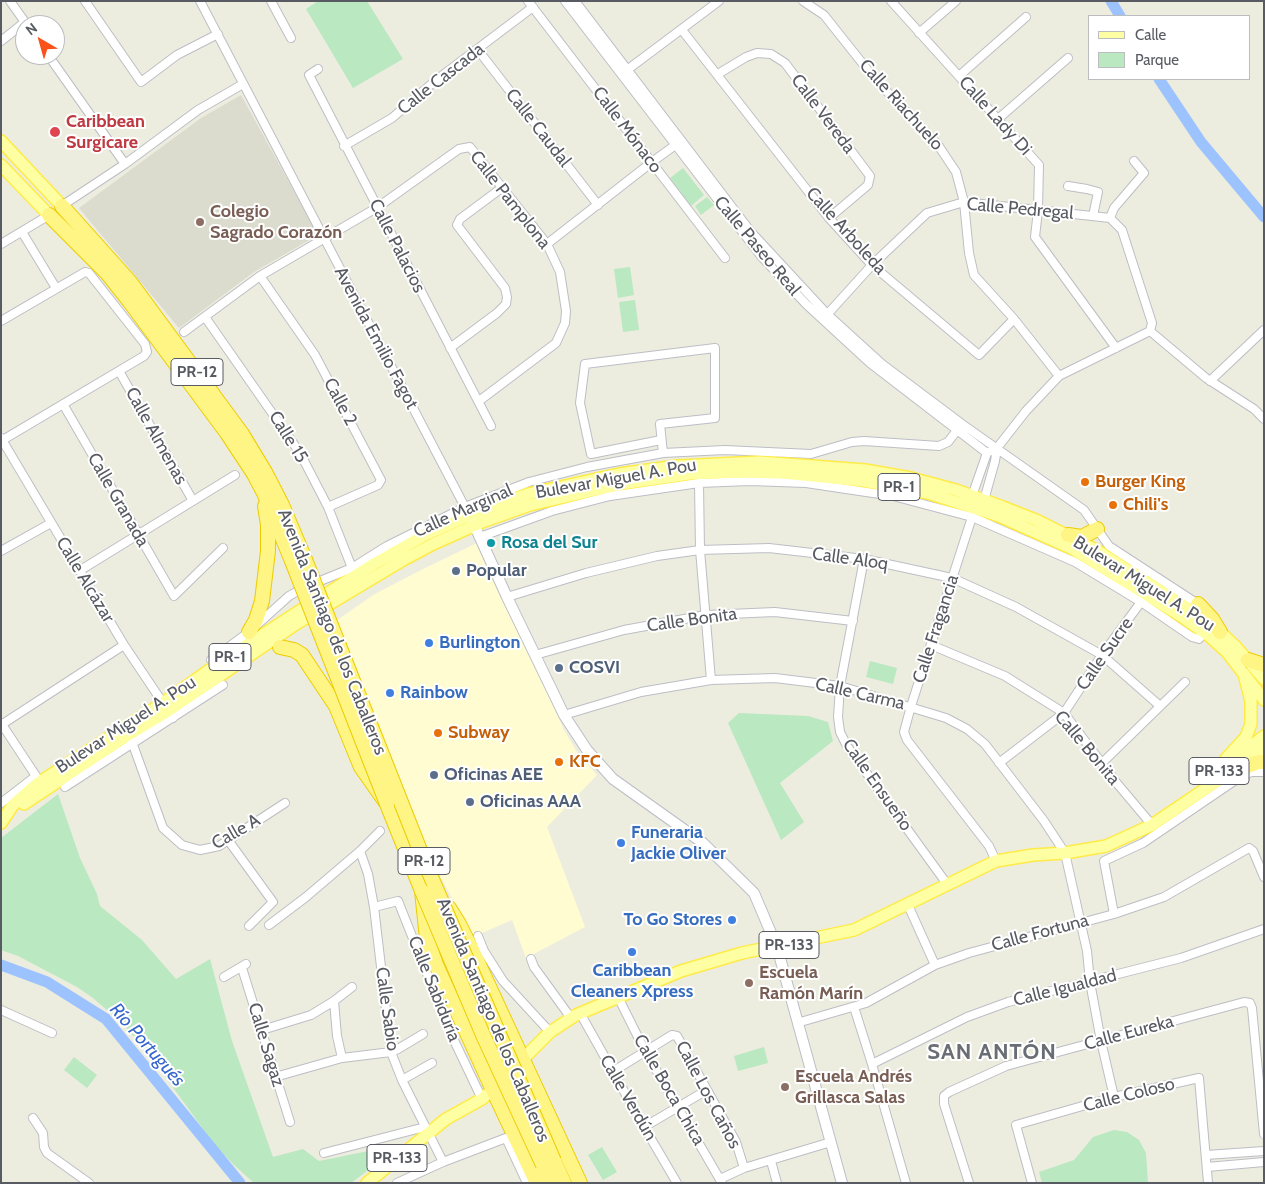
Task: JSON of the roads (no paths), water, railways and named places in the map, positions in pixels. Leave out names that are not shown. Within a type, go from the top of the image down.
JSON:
[{"type":"highway","name":"Avenida Santiago de los Caballeros","points":[[62,206],[130,282],[242,434],[282,505],[298,559],[387,804],[428,888],[548,1163],[564,1183]]},
{"type":"highway","name":"Avenida Santiago de los Caballeros","points":[[50,214],[106,273],[155,334],[227,433],[254,474],[298,559],[396,792],[428,888]]},
{"type":"highway","points":[[248,632],[256,620],[262,601],[268,551],[268,525],[264,493]]},
{"type":"highway","points":[[1068,535],[1082,536],[1097,529]]},
{"type":"highway","points":[[1198,604],[1212,619],[1220,632]]},
{"type":"highway","points":[[280,647],[294,650],[302,655],[336,706],[361,767],[387,804]]},
{"type":"highway","points":[[1246,666],[1264,665]]},
{"type":"highway","points":[[1221,773],[1264,762]]},
{"type":"highway","points":[[428,888],[459,924],[580,1183]]},
{"type":"highway","points":[[428,888],[427,939],[487,1094],[537,1183]]},
{"type":"highway","name":"Avenida Santiago de los Caballeros","points":[[548,1163],[550,1183]]},
{"type":"main road","name":"Avenida Santiago de los Caballeros","points":[[1,141],[62,206]]},
{"type":"main road","name":"Avenida Santiago de los Caballeros","points":[[1,165],[50,214]]},
{"type":"main road","name":"Bulevar Miguel A. Pou","points":[[3,821],[30,800],[128,735],[168,711],[296,624],[403,560],[469,516],[612,486],[689,474],[719,472],[782,473],[864,481],[1036,520],[1109,558],[1187,608],[1220,632],[1246,666],[1264,700]]},
{"type":"main road","name":"Bulevar Miguel A. Pou","points":[[976,506],[1032,529],[1073,549],[1176,613],[1264,678]]},
{"type":"main road","points":[[1221,773],[1226,759],[1246,737],[1251,724],[1251,701],[1246,666]]},
{"type":"main road","name":"PR-133","points":[[367,1183],[427,1130],[487,1094],[550,1032],[576,1016],[618,997],[707,963],[854,930],[996,861],[1033,855],[1066,854],[1106,846],[1152,825],[1221,773],[1264,736]]},
{"type":"main road","name":"PR-133","points":[[1221,773],[1264,749]]},
{"type":"street","points":[[10,1],[20,15]]},
{"type":"street","points":[[85,1],[141,82],[178,55],[218,34]]},
{"type":"street","name":"Avenida Emilio Fagot","points":[[200,1],[469,516]]},
{"type":"street","points":[[271,1],[291,38]]},
{"type":"street","name":"Calle Paseo Real","points":[[566,1],[678,143]]},
{"type":"street","name":"Calle Paseo Real","points":[[575,1],[761,256],[806,304],[825,317],[870,363],[960,427],[997,448]]},
{"type":"street","points":[[627,70],[719,1]]},
{"type":"street","name":"Calle Riachuelo","points":[[802,1],[824,15],[874,78],[938,145],[956,172],[964,202],[969,253],[974,275],[1014,319],[1059,376]]},
{"type":"street","name":"Calle Lady Di","points":[[891,1],[1039,164],[1038,210],[1035,237],[1116,348]]},
{"type":"street","points":[[919,33],[956,1]]},
{"type":"street","name":"Calle Cascada","points":[[344,146],[392,118],[435,81],[478,50],[531,4]]},
{"type":"street","name":"Calle Mónaco","points":[[531,4],[725,258]]},
{"type":"street","points":[[959,76],[1026,17]]},
{"type":"street","name":"Calle Arboleda","points":[[682,30],[829,218],[872,265],[979,355],[1014,319]]},
{"type":"street","points":[[1,41],[15,31]]},
{"type":"street","name":"Calle Caudal","points":[[478,50],[598,205]]},
{"type":"street","name":"Calle Vereda","points":[[718,74],[757,52],[771,54],[784,63],[870,176],[868,185],[829,218]]},
{"type":"street","points":[[998,119],[1068,58]]},
{"type":"street","points":[[55,65],[125,164]]},
{"type":"street","name":"Calle Palacios","points":[[318,70],[309,75],[344,146],[378,207],[491,426]]},
{"type":"street","points":[[1,244],[125,164],[198,110],[244,84]]},
{"type":"street","points":[[547,244],[678,143]]},
{"type":"street","name":"Calle Pamplona","points":[[184,332],[260,276],[378,207],[456,151],[464,147],[470,147],[547,244],[560,272],[565,297],[566,317],[561,334],[554,345],[479,402]]},
{"type":"street","points":[[976,506],[987,453],[997,448],[1026,411],[1059,376],[1150,331],[1152,323],[1122,230],[1110,218],[1114,208],[1144,173],[1134,161]]},
{"type":"street","points":[[1068,186],[1098,192],[1093,216]]},
{"type":"street","points":[[450,348],[497,313],[506,304],[505,288],[457,225],[460,219],[503,187]]},
{"type":"street","name":"Calle Pedregal","points":[[825,317],[872,265],[927,213],[964,202],[1110,218]]},
{"type":"street","points":[[22,232],[56,288]]},
{"type":"street","points":[[1,321],[85,272],[89,273],[145,344],[147,352],[144,356],[120,371],[2,440]]},
{"type":"street","name":"Calle 2","points":[[260,276],[315,355],[381,480],[378,485],[328,507]]},
{"type":"street","name":"Calle 15","points":[[205,317],[282,425],[300,454],[328,507],[352,568]]},
{"type":"street","points":[[1210,381],[1264,330]]},
{"type":"street","points":[[1150,331],[1210,381],[1254,409],[1264,419]]},
{"type":"street","points":[[661,440],[591,454],[580,402],[585,364],[715,348],[715,418],[660,424],[663,453]]},
{"type":"street","name":"Calle Almenas","points":[[120,371],[192,500]]},
{"type":"street","name":"Calle Granada","points":[[63,404],[174,596],[223,548]]},
{"type":"street","name":"Calle Paseo Real","points":[[960,427],[987,453]]},
{"type":"street","name":"Calle Marginal","points":[[211,660],[248,632],[289,596],[303,588],[352,568],[387,546],[469,516],[530,482],[587,467],[663,453],[725,450],[811,454],[864,441],[939,446],[948,442],[960,427]]},
{"type":"street","name":"Calle Alcázar","points":[[2,440],[124,645],[168,711]]},
{"type":"street","points":[[976,506],[995,461],[997,448]]},
{"type":"street","points":[[997,448],[1084,510],[1110,546],[1198,604]]},
{"type":"street","points":[[79,571],[235,475]]},
{"type":"street","points":[[480,537],[552,511],[610,496],[699,484],[750,481],[806,482],[893,496],[976,506],[1142,602],[1192,637],[1199,639],[1204,632]]},
{"type":"street","points":[[699,484],[700,550],[710,680]]},
{"type":"street","name":"Calle Fragancia","points":[[976,506],[904,732],[907,740],[989,846],[996,861]]},
{"type":"street","points":[[469,516],[506,597],[564,714],[587,750],[613,779],[702,843],[754,893],[763,911],[776,947],[842,1183]]},
{"type":"street","points":[[1,551],[51,523]]},
{"type":"street","name":"Calle Aloq","points":[[506,597],[586,572],[657,556],[700,550],[770,548],[864,559],[952,578],[1016,607],[1102,655],[1160,706]]},
{"type":"street","name":"Calle Ensueño","points":[[864,559],[840,686],[838,717],[840,732],[847,746],[947,884]]},
{"type":"street","name":"Calle Sucre","points":[[999,763],[1064,713],[1102,655],[1142,602]]},
{"type":"street","name":"Calle Bonita","points":[[535,655],[624,630],[706,615],[775,612],[853,622]]},
{"type":"street","points":[[1,803],[36,776],[2,724],[124,645]]},
{"type":"street","name":"Calle Bonita","points":[[931,645],[1005,676],[1064,713],[1152,825]]},
{"type":"street","name":"Calle Carma","points":[[564,714],[641,692],[710,680],[775,678],[840,686],[946,718],[967,730],[985,744],[1044,821],[1066,854]]},
{"type":"street","points":[[1102,763],[1185,682]]},
{"type":"street","points":[[65,787],[132,742],[168,711],[223,684]]},
{"type":"street","name":"Calle A","points":[[132,742],[163,828],[182,845],[200,850],[219,846],[284,803]]},
{"type":"street","points":[[1114,914],[1104,861],[1143,843],[1240,776],[1251,772],[1264,772]]},
{"type":"street","points":[[269,925],[306,898],[380,831]]},
{"type":"street","points":[[228,840],[273,902],[249,926]]},
{"type":"street","name":"Calle Fortuna","points":[[797,1024],[866,1003],[936,965],[969,953],[1114,914],[1164,897],[1249,848],[1254,850],[1264,877]]},
{"type":"street","name":"Calle Sabio","points":[[360,851],[368,874],[374,907],[391,1052],[402,1080],[443,1162]]},
{"type":"street","points":[[1066,854],[1087,951],[1090,982],[1101,1041],[1114,1097]]},
{"type":"street","name":"Calle Sabiduría","points":[[374,907],[398,901],[451,1034],[487,1094]]},
{"type":"street","points":[[908,905],[936,965]]},
{"type":"street","name":"Calle Igualdad","points":[[872,1064],[967,1017],[1008,1002],[1181,958],[1264,929]]},
{"type":"street","points":[[478,936],[484,951],[503,981],[550,1032]]},
{"type":"street","name":"Calle Verdún","points":[[531,959],[534,967],[576,1016],[612,1072],[677,1183]]},
{"type":"street","name":"Calle Sagaz","points":[[224,977],[244,966],[275,1077],[290,1122]]},
{"type":"street","points":[[262,1030],[311,1015],[352,987]]},
{"type":"street","name":"Calle Boca Chica","points":[[618,997],[645,1051],[722,1181]]},
{"type":"street","points":[[334,1001],[337,1036],[342,1058]]},
{"type":"street","name":"Calle Eureka","points":[[969,1183],[944,1104],[944,1096],[949,1092],[1006,1066],[1244,1002],[1250,1003],[1252,1008],[1264,1134]]},
{"type":"street","points":[[854,1007],[906,1183]]},
{"type":"street","points":[[3,1013],[52,1033]]},
{"type":"street","points":[[275,1077],[342,1058],[391,1052],[423,1034]]},
{"type":"street","name":"Calle Los Caños","points":[[612,1072],[672,1035],[677,1036],[736,1142],[744,1168]]},
{"type":"street","points":[[402,1080],[432,1063]]},
{"type":"street","name":"Calle Coloso","points":[[1032,1183],[1016,1125],[1114,1097],[1199,1078],[1208,1183]]},
{"type":"street","points":[[644,1127],[707,1090]]},
{"type":"street","points":[[33,1118],[42,1133],[44,1148],[47,1153],[90,1183]]},
{"type":"street","points":[[324,1153],[427,1130]]},
{"type":"street","points":[[397,1183],[443,1162],[506,1138],[527,1183]]},
{"type":"street","points":[[722,1181],[744,1168],[831,1142]]},
{"type":"street","points":[[1206,1155],[1264,1151]]},
{"type":"street","points":[[771,1160],[777,1183]]},
{"type":"street","points":[[1207,1167],[1264,1162]]},
{"type":"waterway","points":[[1111,1],[1119,15]]},
{"type":"waterway","points":[[1160,80],[1201,142],[1264,217]]},
{"type":"waterway","name":"Río Portugués","points":[[1,965],[47,982],[106,1019],[240,1183]]},
{"type":"place","name":"Caribbean Surgicare","points":[[55,132]]},
{"type":"place","name":"Colegio Sagrado Corazón","points":[[200,222]]},
{"type":"place","name":"Burger King","points":[[1085,482]]},
{"type":"place","name":"Chili's","points":[[1113,505]]},
{"type":"place","name":"Rosa del Sur","points":[[491,543]]},
{"type":"place","name":"Popular","points":[[456,571]]},
{"type":"place","name":"Burlington","points":[[429,643]]},
{"type":"place","name":"COSVI","points":[[559,668]]},
{"type":"place","name":"Rainbow","points":[[390,693]]},
{"type":"place","name":"Subway","points":[[438,733]]},
{"type":"place","name":"KFC","points":[[559,762]]},
{"type":"place","name":"Oficinas AEE","points":[[434,775]]},
{"type":"place","name":"Oficinas AAA","points":[[470,802]]},
{"type":"place","name":"Funeraria Jackie Oliver","points":[[621,843]]},
{"type":"place","name":"To Go Stores","points":[[732,920]]},
{"type":"place","name":"Caribbean Cleaners Xpress","points":[[632,952]]},
{"type":"place","name":"Escuela Ramón Marín","points":[[749,983]]},
{"type":"place","name":"Escuela Andrés Grillasca Salas","points":[[785,1087]]},
{"type":"district","name":"SAN ANTÓN","points":[[992,1053]]}]
